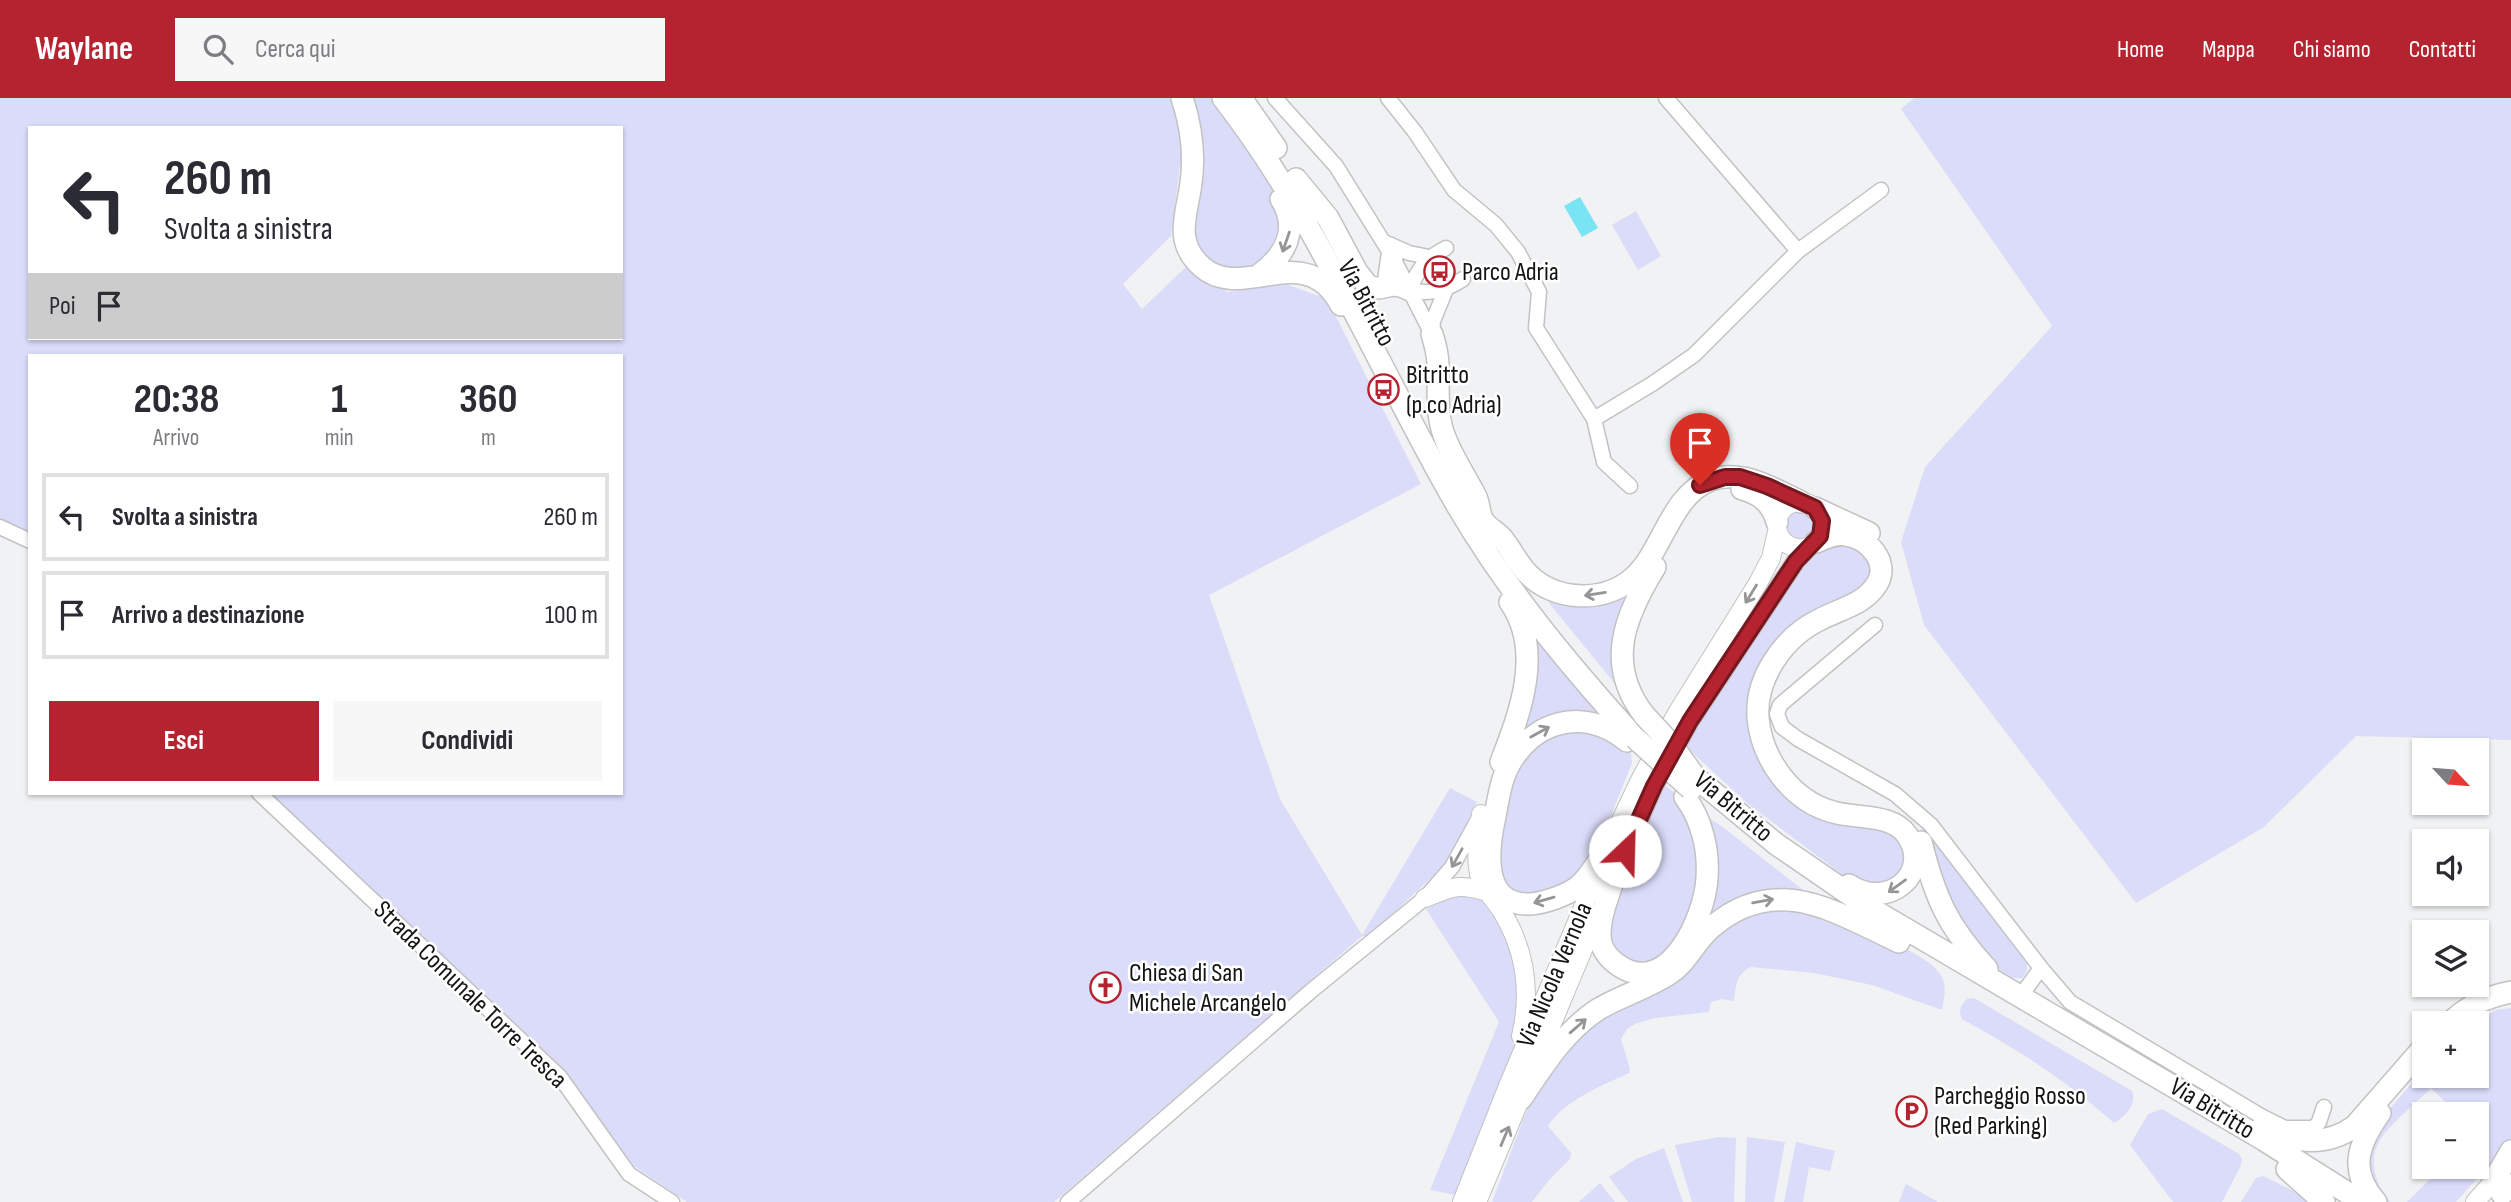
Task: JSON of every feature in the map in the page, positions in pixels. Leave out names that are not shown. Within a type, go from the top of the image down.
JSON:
[{"type":"highway","points":[[1182,98],[1190,121],[1192,152],[1191,183],[1184,212],[1184,239],[1191,255],[1203,268],[1220,279],[1240,279],[1274,272],[1307,275],[1322,283],[1339,300],[1356,334],[1372,344]]},
{"type":"highway","points":[[1215,98],[1271,182],[1286,207],[1290,220],[1290,234],[1279,258],[1257,276]]},
{"type":"highway","name":"Via Bitritto","points":[[1223,98],[1299,209],[1458,506],[1516,598],[1576,674],[1691,788],[1768,855],[1899,942],[2287,1169],[2338,1202]]},
{"type":"highway","name":"Via Bitritto","points":[[1241,98],[1325,227],[1483,521],[1549,619],[1664,766],[1691,788],[1727,805],[1803,863],[1865,905],[2362,1202]]},
{"type":"highway","points":[[1296,179],[1328,218],[1363,281],[1373,288],[1381,289],[1388,284],[1398,284],[1410,289]]},
{"type":"highway","points":[[1387,249],[1388,284]]},
{"type":"highway","points":[[1433,334],[1438,363],[1438,402],[1442,428],[1455,459],[1478,499],[1483,521],[1501,537],[1522,568],[1541,584],[1572,596],[1590,596],[1613,590],[1632,579],[1645,564],[1682,505],[1700,485],[1712,480],[1740,477],[1863,528],[1884,548],[1890,560],[1890,572],[1887,585],[1871,605],[1860,613],[1813,634],[1796,647],[1784,663],[1771,691],[1768,716],[1776,748],[1790,772],[1812,793],[1839,804],[1895,814],[1916,830],[1931,881],[1947,917],[1968,948],[2012,991]]},
{"type":"highway","points":[[1428,452],[1431,476],[1437,487],[1514,609],[1526,652],[1526,686],[1522,704],[1481,814]]},
{"type":"highway","points":[[1611,841],[1580,885],[1540,904],[1524,904],[1506,899],[1496,888],[1489,870],[1489,841],[1506,770],[1530,738],[1544,728],[1568,721],[1589,722],[1639,734],[1632,696],[1624,673],[1623,634],[1637,596],[1690,510],[1701,498],[1713,490],[1736,487],[1761,497],[1773,510],[1777,527]]},
{"type":"highway","points":[[1727,805],[1775,833],[1857,890],[1870,895],[1883,895],[1895,890],[1912,870],[1912,846],[1906,834],[1884,820],[1834,813],[1809,802],[1781,776],[1767,752],[1761,734],[1758,716],[1761,694],[1775,659],[1788,642],[1819,620],[1858,603],[1869,595],[1878,582],[1880,560],[1872,548],[1860,539],[1846,534],[1832,535],[1813,544]]},
{"type":"highway","points":[[1616,872],[1601,923],[1602,949],[1624,969],[1640,973],[1655,971],[1670,962],[1685,943],[1703,905],[1707,881],[1704,837],[1691,788]]},
{"type":"highway","points":[[1514,1092],[1579,1024],[1599,1009],[1641,991],[1674,971],[1711,927],[1752,903],[1778,898],[1824,906],[1899,942]]},
{"type":"highway","points":[[2465,1011],[2489,997],[2511,992]]},
{"type":"highway","points":[[2483,1011],[2511,1003]]},
{"type":"highway","points":[[2148,1072],[2200,1092],[2282,1137],[2305,1141],[2325,1140],[2342,1135],[2355,1126],[2412,1061]]},
{"type":"highway","points":[[2376,1202],[2360,1179],[2360,1150],[2377,1117],[2412,1074]]},
{"type":"highway","points":[[2502,1190],[2511,1151]]},
{"type":"highway","points":[[2287,1169],[2324,1202]]},
{"type":"main road","points":[[1794,502],[1808,505],[1822,521],[1820,536],[1813,544],[1794,548],[1787,545],[1777,527],[1782,510],[1794,502]]},
{"type":"main road","name":"Via Nicola Vernola","points":[[1471,1199],[1611,841],[1641,778],[1677,713],[1758,583],[1771,558],[1777,527]]},
{"type":"main road","name":"Via Nicola Vernola","points":[[1514,1092],[1654,786],[1690,721],[1796,561],[1813,544]]},
{"type":"main road","points":[[1481,814],[1478,872],[1486,892],[1504,915],[1513,934],[1521,953],[1527,988],[1514,1092]]},
{"type":"main road","points":[[1425,898],[1451,887],[1466,886],[1486,892]]},
{"type":"main road","points":[[2475,1202],[2502,1190],[2511,1161]]},
{"type":"street","points":[[1275,98],[1336,166],[1387,249],[1433,334]]},
{"type":"street","points":[[1388,98],[1415,132],[1454,190],[1496,225],[1518,252],[1539,292],[1536,328],[1594,419],[1604,462],[1630,486]]},
{"type":"street","points":[[1666,98],[1798,251]]},
{"type":"street","points":[[1594,419],[1694,355],[1798,251],[1881,190]]},
{"type":"street","points":[[1410,289],[1416,274],[1429,257],[1446,248]]},
{"type":"street","points":[[1387,249],[1429,257]]},
{"type":"street","points":[[1429,257],[1446,289]]},
{"type":"street","points":[[1410,289],[1419,292],[1446,289],[1463,279]]},
{"type":"street","points":[[1433,334],[1433,321],[1446,289]]},
{"type":"street","points":[[0,527],[28,540]]},
{"type":"street","points":[[1875,625],[1780,705],[1777,714],[1782,727],[1798,739],[1895,794],[1931,825],[2070,1002],[2260,1116],[2285,1128],[2314,1128],[2324,1107]]},
{"type":"street","name":"Strada Comunale Torre Tresca","points":[[261,795],[560,1077],[629,1174],[672,1202]]},
{"type":"street","points":[[1068,1202],[1311,991],[1425,898],[1452,867],[1481,814]]},
{"type":"street","points":[[2012,991],[2041,968]]},
{"type":"shaded area","points":[[0,98],[1173,98],[1189,152],[1180,165],[1171,236],[1123,284],[1142,309],[1187,266],[1228,292],[1283,283],[1327,299],[1421,484],[1209,595],[1280,799],[1362,935],[1450,788],[1477,802],[1448,862],[1368,937],[1362,936],[1054,1202],[687,1202],[634,1166],[555,1064],[261,795],[623,795],[623,354],[28,354],[28,540],[0,528]]},
{"type":"shaded area","points":[[1192,98],[1210,98],[1286,207],[1290,234],[1240,279],[1206,261],[1195,248],[1192,223],[1203,157],[1200,127]]},
{"type":"shaded area","points":[[1914,98],[2511,98],[2511,740],[2356,736],[2264,827],[2136,903],[1924,625],[1901,542],[1925,467],[2052,326],[1901,109]]},
{"type":"shaded area","points":[[1636,211],[1661,256],[1638,270],[1612,225]]},
{"type":"shaded area","points":[[1800,512],[1809,516],[1813,525],[1809,534],[1800,538],[1791,534],[1787,525],[1791,516]]},
{"type":"shaded area","points":[[1835,539],[1866,553],[1875,578],[1763,677],[1775,777],[1890,827],[1910,853],[1895,886],[1848,879],[1747,803],[1684,745],[1812,555]]},
{"type":"shaded area","points":[[1638,580],[1620,690],[1549,603],[1549,599]]},
{"type":"shaded area","points":[[1529,628],[1609,724],[1519,740]]},
{"type":"shaded area","points":[[1581,729],[1623,745],[1631,753],[1632,763],[1594,858],[1583,873],[1536,900],[1514,891],[1503,882],[1494,857],[1511,777],[1545,732]]},
{"type":"shaded area","points":[[1664,785],[1689,803],[1707,873],[1667,963],[1634,967],[1608,943],[1609,911]]},
{"type":"shaded area","points":[[1702,814],[1720,825],[1812,897],[1706,923]]},
{"type":"shaded area","points":[[1920,825],[2021,949],[2027,968],[2022,978],[2012,978],[2000,970],[1964,937]]},
{"type":"shaded area","points":[[1455,891],[1487,901],[1519,959],[1517,1041],[1456,1195],[1430,1190],[1499,1022],[1426,909],[1440,897]]},
{"type":"shaded area","points":[[1780,899],[1891,941],[1930,963],[1944,982],[1942,1010],[1872,985],[1814,973],[1751,967],[1736,985],[1734,1001],[1722,999],[1711,1002],[1709,1012],[1655,1018],[1627,1029],[1621,1039],[1629,1073],[1574,1101],[1548,1126],[1571,1153],[1570,1159],[1532,1202],[1492,1202],[1524,1117],[1540,1083],[1581,1033],[1721,925]]},
{"type":"shaded area","points":[[1974,998],[2132,1091],[2133,1100],[2123,1117],[2114,1123],[2041,1066],[1962,1019],[1962,1006],[1967,999]]},
{"type":"shaded area","points":[[2511,1008],[2511,1140],[2489,1165],[2489,1102],[2445,1102],[2431,1088],[2489,1088],[2489,1014]]},
{"type":"shaded area","points":[[2412,1083],[2412,1088],[2431,1088],[2416,1102],[2412,1102],[2412,1106],[2389,1128],[2376,1148],[2374,1164],[2377,1181],[2390,1202],[2381,1202],[2364,1175],[2380,1120]]},
{"type":"shaded area","points":[[2162,1109],[2239,1154],[2241,1165],[2222,1202],[2173,1202],[2130,1145],[2148,1114]]},
{"type":"shaded area","points":[[1719,1137],[1736,1138],[1734,1202],[1692,1202],[1675,1145]]},
{"type":"shaded area","points":[[1747,1137],[1785,1142],[1774,1202],[1745,1202]]},
{"type":"shaded area","points":[[1796,1142],[1835,1151],[1830,1171],[1809,1167],[1803,1202],[1784,1202]]},
{"type":"shaded area","points":[[1664,1148],[1683,1202],[1628,1202],[1609,1177],[1636,1159]]},
{"type":"shaded area","points":[[2263,1176],[2313,1202],[2241,1202],[2256,1178]]},
{"type":"shaded area","points":[[2430,1179],[2476,1179],[2456,1202],[2407,1202]]},
{"type":"shaded area","points":[[1600,1183],[1615,1202],[1579,1202]]},
{"type":"shaded area","points":[[1906,1184],[1938,1202],[1899,1202]]},
{"type":"water","points":[[1580,197],[1598,228],[1582,237],[1564,206]]},
{"type":"place","name":"Parco Adria","points":[[1439,272]]},
{"type":"place","name":"Bitritto (p.co Adria)","points":[[1383,390]]},
{"type":"place","name":"Chiesa di San Michele Arcangelo","points":[[1106,988]]},
{"type":"place","name":"Parcheggio Rosso (Red Parking)","points":[[1911,1111]]},
{"type":"route","points":[[1625,851],[1654,786],[1690,721],[1796,561],[1816,542],[1822,528],[1820,514],[1815,508],[1753,481],[1740,477],[1725,477],[1700,485]]}]
